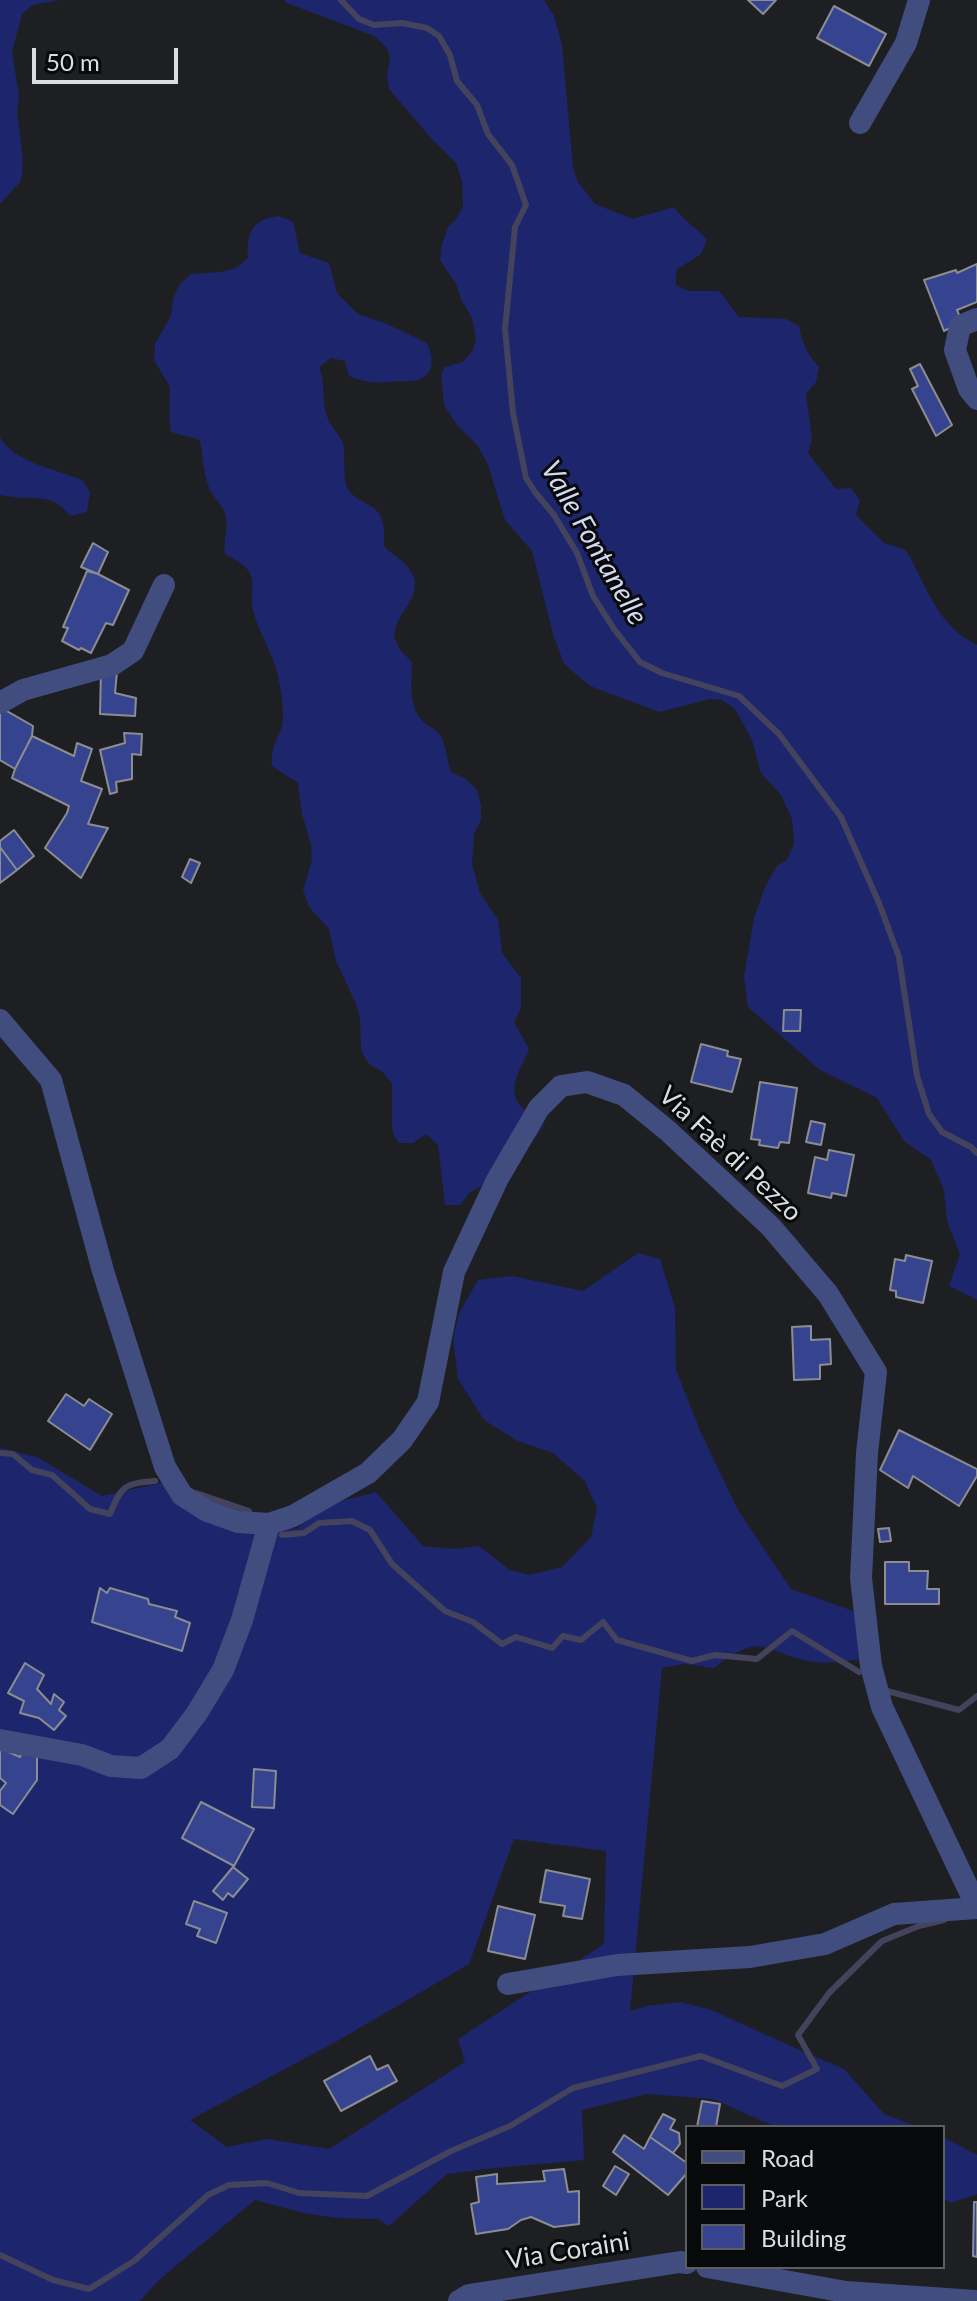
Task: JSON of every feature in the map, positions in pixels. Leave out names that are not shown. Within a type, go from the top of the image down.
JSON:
[{"type":"street","points":[[860,123],[906,43],[919,0]]},
{"type":"street","points":[[977,319],[960,326],[955,350],[969,389],[977,399]]},
{"type":"street","points":[[0,703],[23,690],[112,665],[133,651],[164,585]]},
{"type":"street","name":"Via Faè di Pezzo","points":[[0,1020],[51,1080],[103,1271],[165,1467],[182,1495],[207,1511],[238,1522],[269,1524],[293,1516],[368,1473],[402,1440],[428,1402],[454,1272],[497,1180],[539,1108],[561,1086],[587,1082],[624,1095],[668,1131],[771,1227],[828,1294],[876,1372],[867,1453],[861,1578],[871,1666],[882,1707],[977,1907]]},
{"type":"street","points":[[0,1740],[82,1755],[111,1766],[141,1768],[170,1749],[223,1670],[242,1620],[269,1524]]},
{"type":"street","points":[[508,1984],[617,1965],[750,1957],[825,1944],[894,1914],[977,1907]]},
{"type":"street","name":"Via Coraini","points":[[459,2301],[469,2295],[685,2263]]},
{"type":"street","points":[[717,2269],[858,2297],[975,2301]]},
{"type":"green space","points":[[0,0],[60,0],[33,5],[22,14],[12,52],[19,96],[17,113],[22,175],[20,182],[0,204]]},
{"type":"green space","points":[[284,0],[544,0],[554,16],[562,45],[573,168],[578,182],[595,204],[633,219],[674,207],[703,235],[707,240],[701,254],[676,270],[676,285],[689,291],[719,291],[739,317],[786,319],[799,326],[806,348],[819,367],[816,382],[806,394],[812,439],[808,453],[836,489],[851,488],[860,500],[856,515],[884,543],[906,550],[942,616],[963,637],[977,645],[977,1300],[949,1286],[960,1254],[947,1221],[944,1190],[931,1160],[904,1141],[877,1098],[820,1070],[748,1007],[744,976],[754,918],[765,887],[777,866],[787,860],[794,844],[792,819],[781,795],[761,773],[752,740],[735,709],[722,700],[710,699],[659,712],[590,686],[564,664],[553,634],[532,551],[505,520],[487,462],[477,445],[457,425],[444,405],[441,375],[445,367],[463,362],[473,350],[476,339],[472,318],[456,284],[440,260],[448,227],[463,206],[462,181],[456,163],[389,89],[387,76],[390,57],[386,47],[374,36]]},
{"type":"green space","points":[[279,216],[293,222],[300,253],[329,263],[337,293],[358,314],[427,343],[431,354],[432,364],[428,374],[413,381],[362,380],[349,376],[345,361],[331,358],[319,367],[327,416],[343,443],[347,487],[380,515],[384,546],[413,574],[415,588],[398,621],[394,637],[400,650],[412,662],[415,710],[441,738],[451,772],[466,779],[477,790],[481,820],[474,834],[472,864],[480,893],[498,920],[502,953],[521,978],[521,1008],[514,1022],[529,1049],[517,1076],[515,1097],[521,1107],[544,1125],[535,1138],[510,1155],[460,1205],[445,1205],[438,1145],[426,1134],[413,1143],[398,1143],[392,1130],[392,1084],[383,1072],[369,1064],[361,1051],[360,1018],[336,961],[329,929],[309,907],[303,890],[312,860],[298,783],[272,766],[273,750],[283,718],[282,703],[279,679],[253,610],[250,573],[225,554],[226,516],[208,484],[200,440],[171,432],[170,387],[154,360],[155,344],[171,316],[173,299],[180,284],[191,274],[236,268],[248,258],[248,241],[253,228],[263,220]]},
{"type":"green space","points":[[0,437],[6,446],[25,459],[82,480],[90,492],[87,512],[70,516],[52,501],[0,495]]},
{"type":"green space","points":[[638,1253],[660,1259],[675,1308],[676,1370],[701,1433],[738,1510],[791,1589],[859,1613],[860,1659],[814,1662],[754,1647],[743,1649],[714,1668],[684,1664],[662,1668],[630,2011],[680,2002],[709,2009],[844,2069],[884,2114],[913,2125],[773,2125],[713,2099],[647,2094],[582,2110],[584,2160],[447,2174],[389,2226],[378,2219],[303,2213],[255,2200],[160,2279],[140,2301],[0,2301],[0,1448],[37,1457],[102,1496],[171,1481],[252,1520],[298,1529],[313,1513],[323,1508],[376,1492],[423,1546],[455,1549],[479,1546],[510,1570],[529,1575],[562,1567],[591,1537],[597,1508],[585,1481],[553,1453],[518,1441],[484,1420],[458,1379],[453,1339],[459,1313],[478,1280],[512,1276],[583,1291]],"holes":[[[514,1839],[606,1851],[604,1944],[458,2039],[465,2062],[329,2149],[267,2139],[227,2147],[190,2120],[339,2040],[469,1964]]]},
{"type":"green space","points":[[945,2138],[977,2155],[977,2194],[951,2203],[945,2200]]},
{"type":"building","points":[[748,0],[776,0],[763,14]]},
{"type":"building","points":[[834,6],[886,34],[869,66],[817,38]]},
{"type":"building","points":[[977,264],[977,302],[957,310],[962,322],[944,331],[924,280],[956,270],[957,273]]},
{"type":"building","points":[[920,364],[952,425],[936,436],[912,389],[918,386],[910,369]]},
{"type":"building","points":[[93,543],[108,552],[98,574],[81,567]]},
{"type":"building","points":[[87,571],[129,590],[113,625],[106,623],[91,653],[62,641],[68,628],[63,627]]},
{"type":"building","points":[[101,671],[117,672],[115,693],[136,698],[135,716],[100,714]]},
{"type":"building","points":[[0,707],[33,726],[32,736],[15,769],[0,760]]},
{"type":"building","points":[[124,733],[142,734],[141,755],[132,754],[132,779],[116,782],[117,792],[110,794],[100,750],[125,743]]},
{"type":"building","points":[[32,736],[74,756],[77,743],[92,749],[81,781],[102,789],[88,824],[108,828],[81,878],[45,848],[69,806],[12,778]]},
{"type":"building","points":[[14,830],[34,856],[17,870],[0,847],[0,841]]},
{"type":"building","points":[[0,847],[17,870],[0,883]]},
{"type":"building","points":[[190,859],[200,863],[191,883],[182,877]]},
{"type":"building","points":[[784,1010],[801,1010],[800,1031],[783,1031]]},
{"type":"building","points":[[701,1044],[728,1051],[727,1056],[741,1059],[732,1092],[691,1082]]},
{"type":"building","points":[[760,1082],[797,1088],[789,1143],[780,1142],[778,1148],[759,1145],[760,1140],[751,1139]]},
{"type":"building","points":[[811,1121],[825,1124],[821,1145],[806,1142]]},
{"type":"building","points":[[829,1150],[854,1155],[846,1196],[832,1193],[831,1198],[808,1193],[815,1157],[827,1160]]},
{"type":"building","points":[[906,1255],[932,1261],[923,1303],[896,1297],[896,1291],[890,1290],[895,1259],[905,1261]]},
{"type":"building","points":[[811,1326],[811,1340],[830,1339],[831,1364],[820,1365],[820,1379],[794,1380],[792,1327]]},
{"type":"building","points":[[66,1394],[84,1406],[89,1399],[112,1414],[90,1450],[48,1421]]},
{"type":"building","points":[[899,1430],[977,1469],[977,1476],[959,1506],[913,1476],[908,1488],[880,1470]]},
{"type":"building","points":[[889,1528],[891,1541],[880,1542],[878,1529]]},
{"type":"building","points":[[885,1562],[909,1562],[909,1571],[928,1571],[927,1589],[939,1589],[939,1604],[885,1604]]},
{"type":"building","points":[[100,1588],[107,1593],[110,1588],[148,1599],[149,1604],[177,1611],[175,1617],[190,1623],[182,1651],[92,1622]]},
{"type":"building","points":[[25,1663],[44,1675],[37,1689],[51,1704],[54,1694],[64,1702],[59,1710],[66,1716],[54,1730],[39,1718],[20,1713],[24,1701],[8,1693]]},
{"type":"building","points":[[0,1748],[20,1757],[23,1749],[37,1754],[37,1780],[13,1814],[0,1805],[0,1791],[6,1783],[0,1778]]},
{"type":"building","points":[[254,1769],[276,1771],[274,1808],[252,1807]]},
{"type":"building","points":[[201,1802],[254,1829],[234,1866],[182,1838]]},
{"type":"building","points":[[233,1867],[248,1879],[233,1897],[228,1893],[223,1900],[213,1891]]},
{"type":"building","points":[[546,1870],[590,1879],[582,1919],[563,1916],[565,1906],[540,1902]]},
{"type":"building","points":[[194,1901],[227,1913],[216,1943],[197,1936],[200,1929],[186,1924]]},
{"type":"building","points":[[498,1906],[535,1915],[525,1959],[488,1951]]},
{"type":"building","points":[[370,2056],[377,2070],[388,2065],[397,2081],[341,2111],[324,2081]]},
{"type":"building","points":[[702,2101],[720,2104],[716,2125],[697,2125]]},
{"type":"building","points":[[663,2114],[675,2120],[670,2129],[679,2133],[680,2144],[673,2153],[650,2137]]},
{"type":"building","points":[[624,2135],[644,2149],[650,2137],[685,2162],[685,2175],[668,2195],[613,2152]]},
{"type":"building","points":[[615,2166],[629,2174],[616,2195],[603,2186]]},
{"type":"building","points":[[564,2169],[568,2192],[579,2191],[579,2224],[554,2227],[531,2217],[508,2229],[476,2234],[471,2204],[479,2202],[476,2177],[497,2174],[497,2184],[545,2181],[543,2171]]},
{"type":"building","points":[[974,2202],[977,2202],[977,2257],[973,2256]]},
{"type":"waterway","name":"Valle Fontanelle","points":[[341,0],[359,19],[374,25],[402,23],[427,28],[439,36],[450,55],[457,81],[477,105],[488,134],[512,165],[526,205],[515,227],[505,329],[513,413],[526,478],[577,553],[593,596],[640,662],[662,673],[739,696],[779,734],[841,817],[899,957],[917,1076],[929,1114],[942,1132],[977,1153]]},
{"type":"waterway","points":[[0,1453],[13,1454],[32,1470],[52,1475],[90,1509],[110,1514],[117,1497],[125,1488],[155,1481]]},
{"type":"waterway","points":[[196,1493],[249,1511]]},
{"type":"waterway","points":[[282,1535],[304,1533],[319,1523],[352,1521],[370,1530],[392,1564],[445,1611],[473,1622],[502,1644],[516,1637],[552,1648],[563,1636],[581,1640],[603,1622],[617,1640],[692,1661],[715,1655],[757,1659],[792,1631],[859,1672]]},
{"type":"waterway","points":[[887,1691],[959,1710],[977,1696]]},
{"type":"waterway","points":[[0,2255],[53,2280],[89,2289],[134,2261],[208,2195],[229,2185],[267,2183],[299,2193],[367,2196],[451,2151],[510,2126],[573,2088],[701,2056],[782,2086],[817,2069],[798,2035],[829,1993],[882,1941],[944,1920]]}]
